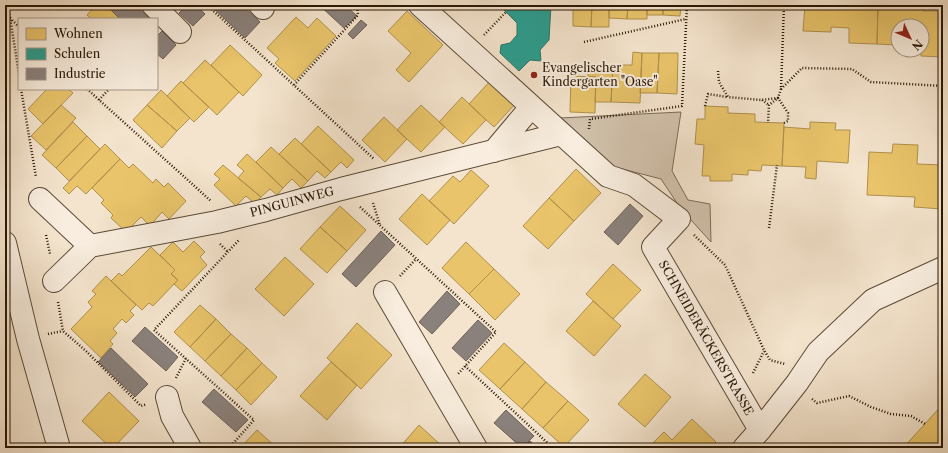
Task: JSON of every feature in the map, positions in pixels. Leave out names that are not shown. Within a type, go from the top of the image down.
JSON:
[{"type":"street","points":[[153,5],[180,32]]},
{"type":"street","points":[[420,5],[608,176],[634,185],[679,219]]},
{"type":"street","points":[[494,151],[531,107]]},
{"type":"street","name":"PINGUINWEG","points":[[90,246],[193,227],[236,228],[341,189],[394,177],[561,134]]},
{"type":"street","points":[[40,199],[90,246],[54,282]]},
{"type":"street","name":"SCHNEIDERÄCKERSTRASSE","points":[[679,219],[653,247],[760,430]]},
{"type":"street","points":[[5,243],[28,339],[59,448]]},
{"type":"street","name":"SCHNEIDERÄCKERSTRASSE","points":[[744,448],[797,383],[818,352],[873,300],[943,268]]},
{"type":"street","points":[[385,292],[476,448]]},
{"type":"street","points":[[168,397],[172,416],[190,448]]},
{"type":"path","points":[[8,5],[18,68]]},
{"type":"path","points":[[207,5],[394,177]]},
{"type":"path","points":[[294,85],[358,15],[357,5]]},
{"type":"path","points":[[588,159],[590,119],[682,106],[687,5]]},
{"type":"path","points":[[768,123],[769,106],[778,98],[781,90],[784,5]]},
{"type":"path","points":[[470,50],[506,12]]},
{"type":"path","points":[[10,18],[18,25]]},
{"type":"path","points":[[584,42],[686,19]]},
{"type":"path","points":[[781,90],[802,68],[852,69],[871,82],[943,86]]},
{"type":"path","points":[[718,72],[719,82],[728,97]]},
{"type":"path","points":[[88,90],[236,228],[154,330],[254,420],[229,448]]},
{"type":"path","points":[[99,100],[107,90]]},
{"type":"path","points":[[705,106],[708,94],[762,100],[778,98]]},
{"type":"path","points":[[778,98],[788,113],[788,121],[784,123]]},
{"type":"path","points":[[762,100],[769,106]]},
{"type":"path","points":[[769,228],[777,165]]},
{"type":"path","points":[[341,189],[496,332],[442,392]]},
{"type":"path","points":[[679,219],[725,266],[770,360],[786,364],[797,383],[817,403],[849,396],[871,407],[891,414],[910,416],[925,424]]},
{"type":"path","points":[[466,366],[552,448]]},
{"type":"shaded area","points":[[681,112],[672,171],[688,200],[710,204],[711,242],[681,209],[661,179],[607,165],[560,118]]},
{"type":"building: Wohnen","points":[[96,5],[106,5],[119,18],[91,18],[87,15]]},
{"type":"building: Wohnen","points":[[573,5],[592,5],[591,27],[573,26]]},
{"type":"building: Wohnen","points":[[592,5],[609,5],[609,27],[591,27]]},
{"type":"building: Wohnen","points":[[609,5],[628,5],[627,19],[609,18]]},
{"type":"building: Wohnen","points":[[628,5],[647,5],[647,19],[627,19]]},
{"type":"building: Wohnen","points":[[647,5],[663,5],[663,15],[647,15]]},
{"type":"building: Wohnen","points":[[663,5],[681,5],[680,16],[663,15]]},
{"type":"building: Wohnen","points":[[805,5],[878,5],[877,44],[849,43],[849,28],[831,27],[831,32],[803,31]]},
{"type":"building: Wohnen","points":[[878,5],[924,5],[923,11],[943,11],[943,57],[930,56],[930,18],[890,18],[890,45],[877,44]]},
{"type":"building: Wohnen","points":[[407,11],[443,45],[409,82],[396,70],[411,53],[388,31]]},
{"type":"building: Wohnen","points":[[296,17],[308,28],[317,18],[336,36],[295,81],[275,63],[279,59],[267,48]]},
{"type":"building: Wohnen","points":[[230,45],[262,75],[243,96],[211,65]]},
{"type":"building: Wohnen","points":[[633,52],[642,53],[640,103],[611,102],[613,65],[632,65]]},
{"type":"building: Wohnen","points":[[642,53],[659,53],[657,93],[640,93]]},
{"type":"building: Wohnen","points":[[659,53],[678,53],[677,94],[657,93]]},
{"type":"building: Wohnen","points":[[205,60],[239,92],[217,115],[183,83]]},
{"type":"building: Wohnen","points":[[588,64],[613,65],[611,102],[595,102],[596,77],[588,77]]},
{"type":"building: Wohnen","points":[[571,76],[596,77],[595,113],[570,112]]},
{"type":"building: Wohnen","points":[[492,79],[517,102],[494,127],[469,104]]},
{"type":"building: Wohnen","points":[[181,81],[209,107],[194,122],[167,96]]},
{"type":"building: Wohnen","points":[[46,90],[69,90],[73,93],[43,124],[28,109]]},
{"type":"building: Wohnen","points":[[161,90],[190,118],[177,131],[147,105]]},
{"type":"building: Wohnen","points":[[462,97],[486,120],[463,144],[439,122]]},
{"type":"building: Wohnen","points":[[61,105],[76,118],[46,150],[31,136]]},
{"type":"building: Wohnen","points":[[147,105],[177,131],[162,148],[133,120]]},
{"type":"building: Wohnen","points":[[421,105],[445,127],[421,152],[397,130]]},
{"type":"building: Wohnen","points":[[705,106],[728,107],[728,113],[755,114],[755,122],[784,123],[782,166],[762,165],[761,171],[748,170],[748,175],[732,174],[732,181],[710,181],[710,176],[702,176],[704,145],[695,144],[697,119],[705,119]]},
{"type":"building: Wohnen","points":[[384,117],[407,139],[385,162],[362,140]]},
{"type":"building: Wohnen","points":[[73,122],[87,136],[56,168],[42,155]]},
{"type":"building: Wohnen","points":[[810,122],[836,123],[835,130],[850,130],[848,163],[817,161],[816,179],[805,178],[806,167],[782,166],[784,127],[810,129]]},
{"type":"building: Wohnen","points":[[318,126],[354,160],[347,168],[341,162],[331,172],[301,144]]},
{"type":"building: Wohnen","points":[[87,136],[100,149],[69,181],[56,168]]},
{"type":"building: Wohnen","points":[[295,138],[331,172],[325,178],[317,171],[308,181],[279,154]]},
{"type":"building: Wohnen","points":[[105,144],[120,159],[86,194],[77,186],[69,194],[63,188]]},
{"type":"building: Wohnen","points":[[893,144],[918,145],[917,164],[943,165],[942,209],[914,207],[915,197],[867,195],[869,152],[892,153]]},
{"type":"building: Wohnen","points":[[271,147],[308,181],[301,188],[292,179],[283,188],[256,162]]},
{"type":"building: Wohnen","points":[[247,154],[283,188],[277,195],[270,189],[261,197],[238,178],[244,171],[237,165]]},
{"type":"building: Wohnen","points":[[120,159],[129,168],[133,164],[153,183],[156,179],[164,187],[168,183],[186,201],[169,219],[162,212],[150,226],[141,217],[126,232],[111,218],[113,215],[101,203],[104,200],[92,188]]},
{"type":"building: Wohnen","points":[[223,165],[261,197],[255,204],[246,196],[236,206],[214,185],[220,179],[214,174]]},
{"type":"building: Wohnen","points":[[576,169],[601,193],[574,221],[549,198]]},
{"type":"building: Wohnen","points":[[471,170],[489,186],[454,224],[429,201],[453,176],[460,182]]},
{"type":"building: Wohnen","points":[[422,194],[450,220],[427,245],[399,219]]},
{"type":"building: Wohnen","points":[[549,198],[574,221],[548,249],[523,226]]},
{"type":"building: Wohnen","points":[[340,206],[366,230],[347,251],[320,227]]},
{"type":"building: Wohnen","points":[[320,227],[347,251],[327,273],[300,249]]},
{"type":"building: Wohnen","points":[[194,241],[205,252],[200,257],[207,265],[182,291],[174,284],[178,280],[171,274],[175,270],[160,255],[173,242],[183,252]]},
{"type":"building: Wohnen","points":[[466,242],[494,269],[469,294],[442,268]]},
{"type":"building: Wohnen","points":[[151,247],[175,270],[171,274],[178,280],[153,306],[149,303],[142,310],[111,281],[119,273],[122,276]]},
{"type":"building: Wohnen","points":[[285,257],[314,284],[284,316],[255,289]]},
{"type":"building: Wohnen","points":[[613,264],[641,290],[613,319],[586,294]]},
{"type":"building: Wohnen","points":[[494,269],[520,294],[495,320],[469,294]]},
{"type":"building: Wohnen","points":[[106,276],[136,305],[130,311],[134,315],[126,323],[122,319],[113,329],[117,333],[110,341],[113,344],[101,358],[71,329],[92,307],[88,302],[96,294],[92,291]]},
{"type":"building: Wohnen","points":[[593,301],[621,326],[594,356],[566,331]]},
{"type":"building: Wohnen","points":[[200,305],[216,319],[190,347],[174,332]]},
{"type":"building: Wohnen","points":[[216,319],[231,334],[205,361],[190,347]]},
{"type":"building: Wohnen","points":[[357,323],[392,355],[361,389],[327,358]]},
{"type":"building: Wohnen","points":[[231,334],[247,348],[221,376],[205,361]]},
{"type":"building: Wohnen","points":[[504,343],[525,362],[500,389],[479,370]]},
{"type":"building: Wohnen","points":[[247,348],[262,363],[236,390],[221,376]]},
{"type":"building: Wohnen","points":[[331,362],[357,385],[327,420],[300,396]]},
{"type":"building: Wohnen","points":[[525,362],[546,382],[522,409],[500,389]]},
{"type":"building: Wohnen","points":[[262,363],[277,377],[251,405],[236,390]]},
{"type":"building: Wohnen","points":[[645,374],[671,397],[645,427],[618,404]]},
{"type":"building: Wohnen","points":[[546,382],[568,401],[543,428],[522,409]]},
{"type":"building: Wohnen","points":[[109,392],[139,421],[113,448],[111,448],[82,421]]},
{"type":"building: Wohnen","points":[[568,401],[589,420],[564,447],[543,428]]},
{"type":"building: Wohnen","points":[[943,404],[943,448],[905,448],[904,447]]},
{"type":"building: Wohnen","points":[[692,419],[716,442],[710,448],[649,447],[664,432],[672,440]]},
{"type":"building: Wohnen","points":[[419,425],[444,448],[401,448],[400,447]]},
{"type":"building: Wohnen","points":[[257,430],[277,448],[240,448]]},
{"type":"building: Schulen","points":[[504,5],[551,5],[549,40],[540,50],[541,61],[530,60],[519,71],[500,53],[501,45],[510,43],[517,35],[517,23],[503,9]]},
{"type":"building: Industrie","points":[[106,5],[135,5],[149,18],[119,18]]},
{"type":"building: Industrie","points":[[187,5],[196,5],[205,14],[193,26],[179,13]]},
{"type":"building: Industrie","points":[[210,5],[242,5],[260,22],[245,38]]},
{"type":"building: Industrie","points":[[319,5],[345,5],[357,16],[344,28]]},
{"type":"building: Industrie","points":[[361,20],[367,25],[353,39],[348,34]]},
{"type":"building: Industrie","points":[[162,31],[176,45],[163,59],[158,55],[158,35]]},
{"type":"building: Industrie","points":[[630,204],[643,216],[618,245],[604,232]]},
{"type":"building: Industrie","points":[[381,231],[395,245],[356,287],[342,274]]},
{"type":"building: Industrie","points":[[447,291],[460,304],[432,334],[419,322]]},
{"type":"building: Industrie","points":[[478,320],[492,333],[466,361],[452,348]]},
{"type":"building: Industrie","points":[[145,327],[178,357],[166,371],[132,341]]},
{"type":"building: Industrie","points":[[111,348],[148,384],[135,397],[98,362]]},
{"type":"building: Industrie","points":[[214,389],[248,420],[236,432],[202,402]]},
{"type":"building: Industrie","points":[[506,410],[534,436],[522,448],[494,423]]},
{"type":"building: Industrie","points":[[530,441],[538,448],[523,448]]},
{"type":"place","name":"Evangelischer Kindergarten \"Oase\"","points":[[534,75]]}]
